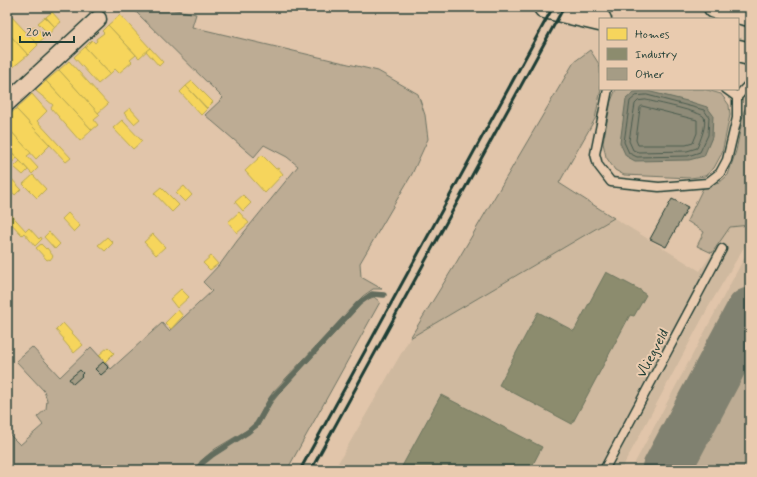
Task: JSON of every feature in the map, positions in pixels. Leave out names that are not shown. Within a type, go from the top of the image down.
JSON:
[{"type":"highway","points":[[545,7],[599,20]]},
{"type":"highway","points":[[715,7],[750,15]]},
{"type":"highway","points":[[739,51],[750,54]]},
{"type":"street","points":[[7,103],[98,19]]},
{"type":"lane","points":[[608,90],[595,154],[598,165],[611,182],[659,187],[707,183],[720,173],[727,160],[737,118],[736,97],[750,83]]},
{"type":"lane","points":[[727,90],[736,97]]},
{"type":"lane","name":"Vliegveld","points":[[604,470],[722,249]]},
{"type":"shaded area","points":[[131,7],[161,7],[196,14],[192,27],[378,71],[418,94],[425,115],[428,139],[412,174],[360,263],[361,277],[382,289],[373,289],[363,296],[273,392],[252,427],[215,449],[203,459],[194,470],[7,470],[7,432],[20,445],[43,425],[37,417],[46,409],[47,400],[44,391],[16,361],[32,347],[60,377],[91,347],[111,369],[162,323],[169,331],[212,291],[203,282],[221,263],[298,166],[287,157],[264,145],[254,157],[205,115],[223,98]]},
{"type":"shaded area","points":[[590,50],[599,64],[599,90],[601,90],[595,119],[559,183],[614,218],[410,338],[456,263],[574,62]]},
{"type":"shaded area","points":[[616,90],[707,90],[721,94],[729,105],[730,115],[722,153],[714,168],[705,176],[690,178],[624,175],[615,170],[606,157],[603,143],[611,101]]},
{"type":"shaded area","points":[[750,101],[750,225],[730,227],[712,253],[697,246],[704,232],[687,221],[703,188],[719,183],[728,175],[736,151],[744,111]]},
{"type":"shaded area","points":[[614,218],[700,271],[730,227],[750,225],[750,237],[709,306],[621,470],[334,470],[410,338]]},
{"type":"shaded area","points":[[750,247],[750,470],[631,470]]},
{"type":"shaded area","points":[[374,297],[380,302],[287,470],[199,470],[205,462],[258,427],[271,404],[282,390],[365,300]]},
{"type":"shaded area","points":[[750,344],[750,470],[684,470]]},
{"type":"water","points":[[647,91],[707,107],[713,115],[712,137],[704,156],[689,160],[635,161],[626,156],[620,143],[626,99],[634,92]]},
{"type":"building: Homes","points":[[52,12],[61,22],[55,27],[46,17]]},
{"type":"building: Homes","points":[[10,15],[38,45],[28,55],[7,32],[7,18]]},
{"type":"building: Homes","points":[[120,15],[150,48],[139,58],[108,25]]},
{"type":"building: Homes","points":[[45,17],[55,27],[49,34],[38,23]]},
{"type":"building: Homes","points":[[108,25],[136,55],[130,60],[132,62],[119,73],[115,69],[110,74],[85,47],[92,40],[95,43],[97,41],[96,39],[104,33],[102,31]]},
{"type":"building: Homes","points":[[35,26],[45,37],[37,44],[27,33]]},
{"type":"building: Homes","points":[[7,32],[28,55],[7,72]]},
{"type":"building: Homes","points":[[85,47],[110,74],[98,84],[74,57]]},
{"type":"building: Homes","points":[[150,48],[163,62],[159,66],[146,51]]},
{"type":"building: Homes","points":[[69,61],[108,104],[98,113],[59,70]]},
{"type":"building: Homes","points":[[59,70],[100,115],[94,120],[98,125],[92,130],[46,81]]},
{"type":"building: Homes","points":[[46,81],[92,130],[80,141],[51,108],[53,105],[36,91]]},
{"type":"building: Homes","points":[[192,81],[213,102],[207,108],[186,86]]},
{"type":"building: Homes","points":[[186,86],[207,109],[201,115],[180,92]]},
{"type":"building: Homes","points":[[32,94],[47,111],[37,121],[71,158],[66,162],[16,109]]},
{"type":"building: Homes","points":[[130,108],[140,119],[134,124],[124,113]]},
{"type":"building: Homes","points":[[16,109],[50,145],[36,159],[7,127],[7,117]]},
{"type":"building: Homes","points":[[122,120],[142,141],[133,149],[113,128]]},
{"type":"building: Homes","points":[[7,127],[31,153],[27,156],[38,168],[32,174],[7,147]]},
{"type":"building: Homes","points":[[7,147],[17,158],[7,167]]},
{"type":"building: Homes","points":[[262,155],[283,174],[265,193],[245,171]]},
{"type":"building: Homes","points":[[20,161],[28,170],[23,175],[14,167]]},
{"type":"building: Homes","points":[[7,174],[21,189],[15,195],[7,186]]},
{"type":"building: Homes","points":[[33,175],[46,189],[37,198],[23,184]]},
{"type":"building: Homes","points":[[184,186],[192,195],[185,202],[176,193]]},
{"type":"building: Homes","points":[[161,187],[179,205],[172,212],[154,193]]},
{"type":"building: Homes","points":[[243,195],[251,203],[243,211],[235,202]]},
{"type":"building: Homes","points":[[7,210],[26,231],[29,228],[39,239],[41,237],[42,239],[35,246],[24,233],[22,235],[7,219]]},
{"type":"building: Homes","points":[[239,212],[249,223],[237,233],[228,222]]},
{"type":"building: Homes","points":[[68,213],[80,226],[74,232],[62,219]]},
{"type":"building: Homes","points":[[49,232],[60,244],[55,249],[44,237]]},
{"type":"building: Homes","points":[[153,234],[165,247],[156,255],[144,242]]},
{"type":"building: Homes","points":[[107,237],[113,243],[105,251],[98,245]]},
{"type":"building: Homes","points":[[41,244],[46,249],[47,248],[53,256],[50,260],[47,260],[36,248]]},
{"type":"building: Homes","points":[[211,256],[218,264],[210,270],[203,263]]},
{"type":"building: Homes","points":[[181,289],[189,297],[177,308],[170,299]]},
{"type":"building: Homes","points":[[178,310],[183,316],[171,329],[165,323]]},
{"type":"building: Homes","points":[[63,323],[83,345],[74,353],[56,330]]},
{"type":"building: Homes","points":[[108,347],[114,353],[105,362],[99,355]]},
{"type":"building: Industry","points":[[606,272],[642,291],[646,295],[634,316],[630,315],[572,424],[499,385],[538,312],[574,331]]},
{"type":"building: Industry","points":[[441,395],[542,447],[530,470],[400,470]]},
{"type":"building: Other","points":[[672,199],[688,207],[666,247],[650,239]]},
{"type":"building: Other","points":[[103,362],[109,368],[101,375],[95,369]]},
{"type":"building: Other","points":[[80,370],[83,373],[81,375],[82,376],[73,384],[69,379]]},
{"type":"waterway","points":[[197,470],[202,463],[212,455],[248,432],[257,424],[271,399],[359,303],[372,294],[384,295]]},
{"type":"taxiway","points":[[666,470],[750,312]]},
{"type":"railway","points":[[300,470],[553,7]]},
{"type":"railway","points":[[311,470],[564,7]]}]
